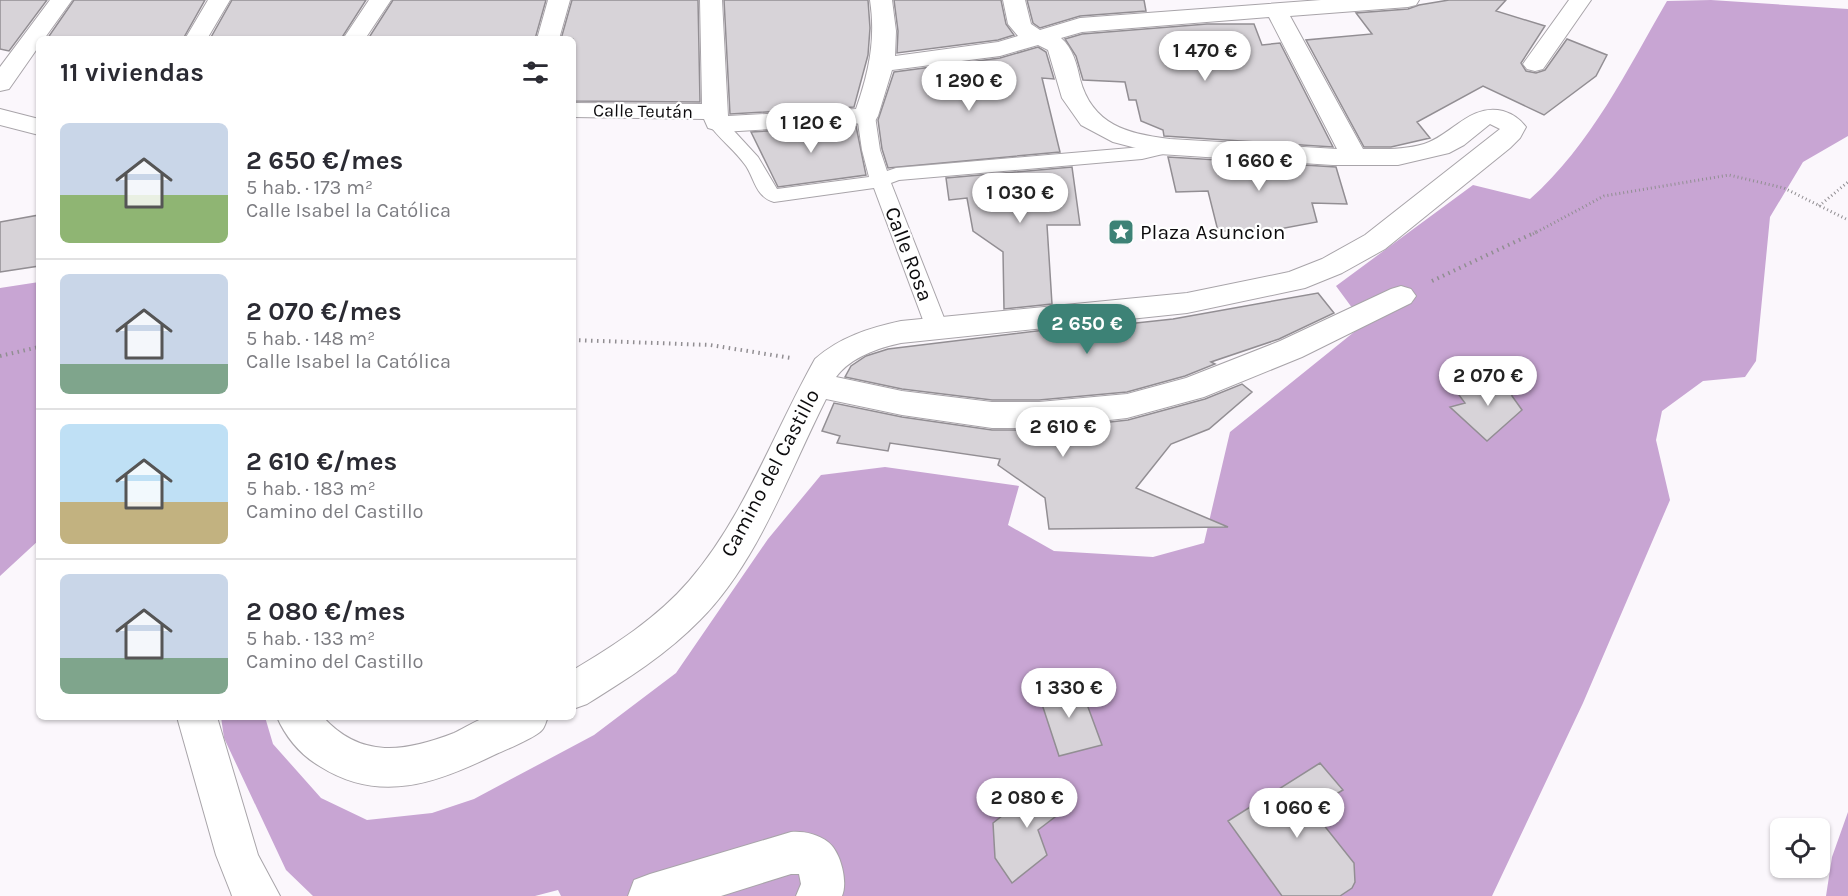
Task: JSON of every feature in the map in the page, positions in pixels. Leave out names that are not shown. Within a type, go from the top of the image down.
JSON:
[{"type":"street","points":[[37,36],[61,0]]},
{"type":"street","points":[[198,36],[219,0]]},
{"type":"street","points":[[356,36],[380,0]]},
{"type":"street","points":[[549,36],[560,0]]},
{"type":"street","points":[[711,0],[716,118]]},
{"type":"street","points":[[866,116],[884,64],[886,42],[881,0]]},
{"type":"street","points":[[1014,0],[1019,22],[1024,30],[1051,43],[1059,50],[1076,105],[1084,115],[1108,131],[1126,138],[1158,146],[1354,157],[1398,156],[1428,152],[1454,140],[1483,118],[1491,116],[1513,127],[1511,134],[1396,228],[1354,255],[1311,276],[1278,286],[1188,303],[937,328],[875,337],[840,354],[822,376],[902,403],[992,415],[1039,415],[1127,406],[1193,388],[1291,349],[1401,296]]},
{"type":"street","points":[[884,64],[988,52],[1080,25],[1213,5],[1276,10],[1408,0]]},
{"type":"street","points":[[1534,64],[1580,0]]},
{"type":"street","points":[[1276,10],[1354,157]]},
{"type":"street","points":[[8,80],[36,38]]},
{"type":"street","name":"Calle Teután","points":[[576,110],[716,118],[866,116]]},
{"type":"street","points":[[0,117],[36,126]]},
{"type":"street","name":"Camino del Castillo","points":[[576,688],[649,642],[689,607],[714,577],[738,542],[822,376]]},
{"type":"street","points":[[198,720],[237,855],[246,878],[258,896]]},
{"type":"street","points":[[299,720],[310,737],[329,752],[358,766],[387,768],[424,765],[471,747],[522,720]]},
{"type":"street","points":[[650,896],[791,853],[803,852],[813,857],[821,868],[823,889],[818,896]]},
{"type":"lane","name":"Calle Rosa","points":[[866,116],[871,150],[880,180],[937,328]]},
{"type":"lane","points":[[716,118],[748,156],[758,170],[767,190],[774,196],[845,187],[880,180],[896,174],[1142,153],[1156,150],[1158,146]]},
{"type":"path","points":[[1401,296],[1539,231],[1604,196],[1729,175],[1784,188],[1848,220]]},
{"type":"path","points":[[1819,206],[1848,182]]},
{"type":"path","points":[[576,340],[653,342],[759,350],[822,376]]},
{"type":"path","points":[[0,356],[36,348]]},
{"type":"shaded area","points":[[1711,0],[1848,9],[1848,136],[1803,162],[1770,217],[1756,361],[1745,377],[1703,381],[1662,411],[1656,440],[1670,500],[1583,703],[1492,896],[561,896],[558,890],[535,896],[313,896],[286,870],[224,738],[221,720],[266,720],[273,744],[321,798],[367,820],[432,813],[474,799],[594,735],[676,673],[768,539],[821,475],[885,467],[1019,486],[1008,525],[1054,551],[1153,557],[1204,543],[1230,432],[1364,324],[1336,286],[1473,185],[1530,199],[1552,178],[1590,131],[1667,1]]},
{"type":"shaded area","points":[[36,282],[36,543],[0,576],[0,288]]},
{"type":"shaded area","points":[[1848,812],[1848,896],[1826,896],[1832,857]]},
{"type":"building","points":[[0,0],[47,0],[9,51],[0,49]]},
{"type":"building","points":[[74,0],[205,0],[185,36],[49,36]]},
{"type":"building","points":[[232,0],[366,0],[343,36],[212,36]]},
{"type":"building","points":[[393,0],[546,0],[536,36],[370,36]]},
{"type":"building","points":[[572,0],[698,0],[700,102],[576,101],[576,36],[562,36]]},
{"type":"building","points":[[724,0],[868,0],[870,28],[868,55],[854,107],[730,114]]},
{"type":"building","points":[[894,0],[1001,0],[1006,24],[1014,35],[998,40],[897,53],[898,31]]},
{"type":"building","points":[[1027,0],[1144,0],[1146,11],[1080,16],[1040,28],[1033,23]]},
{"type":"building","points":[[1449,0],[1506,0],[1496,11],[1545,26],[1521,63],[1526,71],[1536,73],[1545,70],[1567,39],[1607,55],[1596,76],[1544,115],[1483,86],[1417,122],[1430,138],[1391,147],[1364,147],[1306,40],[1372,34],[1356,13],[1408,9]]},
{"type":"building","points":[[1207,24],[1254,24],[1262,45],[1280,43],[1333,147],[1164,136],[1163,130],[1141,121],[1136,100],[1129,100],[1125,82],[1083,80],[1076,56],[1065,39],[1082,34]]},
{"type":"building","points":[[1038,47],[1046,52],[1054,79],[1042,78],[1060,152],[888,168],[882,149],[878,120],[894,72],[1000,58]]},
{"type":"building","points":[[856,126],[866,175],[778,187],[751,132]]},
{"type":"building","points":[[1168,157],[1336,167],[1347,204],[1312,203],[1317,222],[1269,231],[1218,231],[1208,191],[1176,192]]},
{"type":"building","points":[[1072,167],[1080,225],[1047,225],[1052,304],[1004,309],[1003,252],[973,231],[967,198],[949,200],[946,178]]},
{"type":"building","points":[[36,216],[36,266],[0,272],[0,222]]},
{"type":"building","points":[[1318,293],[1334,313],[1279,339],[1211,362],[1215,364],[1185,376],[1127,392],[1039,400],[992,400],[902,389],[845,377],[851,366],[866,356],[888,349],[1053,329],[1053,332],[1173,319]]},
{"type":"building","points":[[1511,379],[1512,396],[1522,410],[1487,441],[1450,407],[1465,403],[1456,391]]},
{"type":"building","points":[[1242,384],[1252,392],[1209,429],[1171,444],[1136,488],[1228,527],[1049,529],[1045,498],[998,465],[1000,459],[890,443],[888,451],[837,443],[840,436],[822,431],[834,403],[902,417],[992,430],[1039,430],[1128,420],[1205,399]]},
{"type":"building","points":[[1078,680],[1102,745],[1059,756],[1038,692]]},
{"type":"building","points":[[1320,763],[1343,790],[1311,809],[1354,863],[1355,882],[1352,888],[1340,896],[1282,896],[1228,821]]},
{"type":"building","points":[[1049,779],[1076,801],[1038,830],[1047,855],[1012,883],[995,858],[993,823]]},
{"type":"place","name":"Plaza Asuncion","points":[[1121,232]]}]
